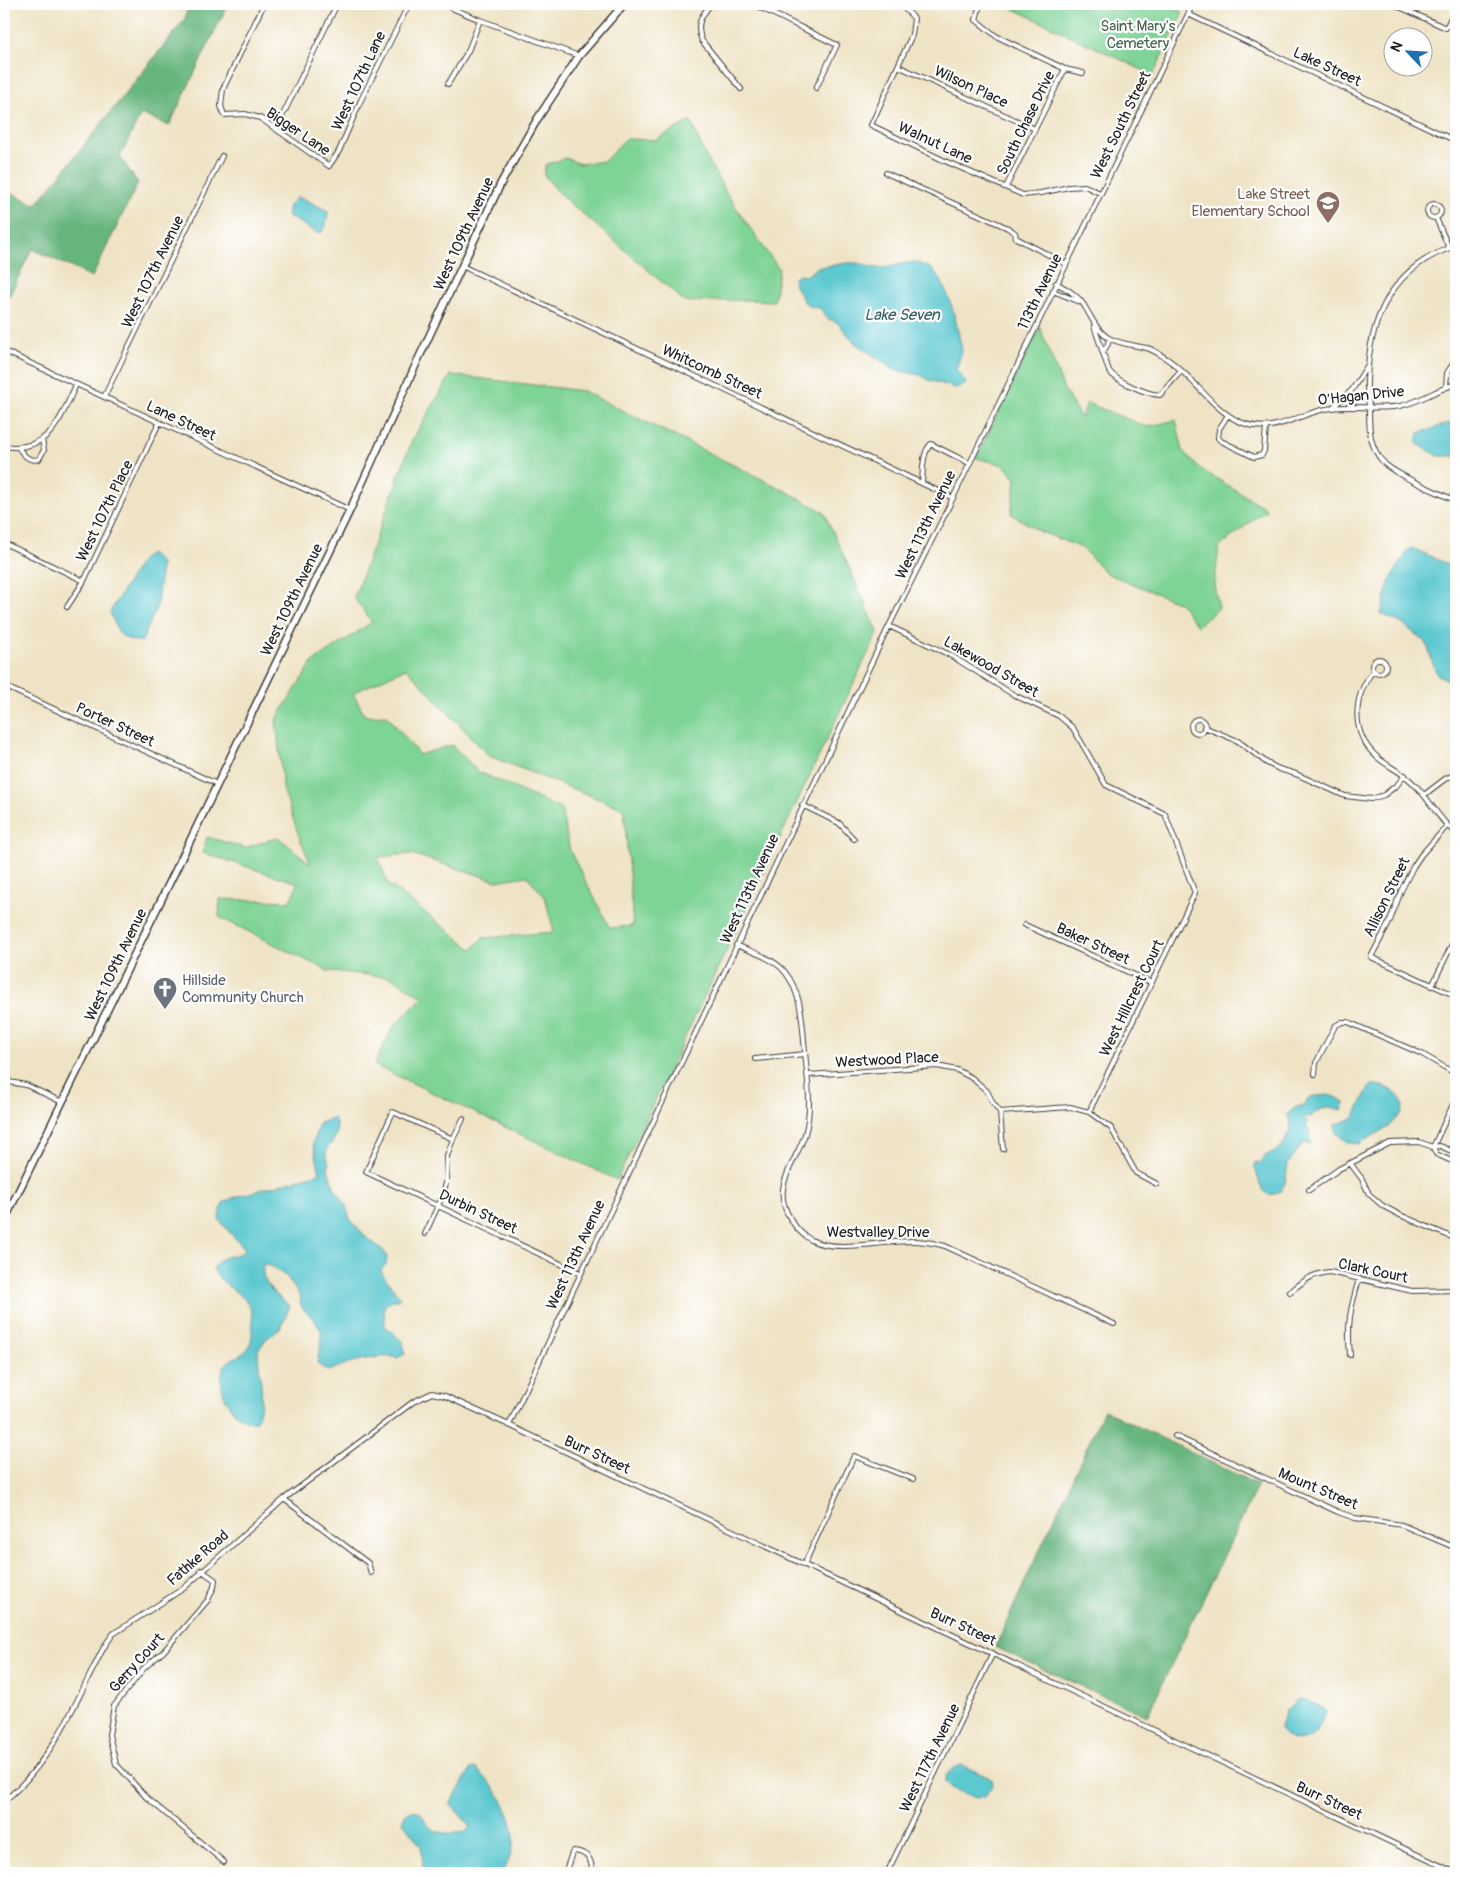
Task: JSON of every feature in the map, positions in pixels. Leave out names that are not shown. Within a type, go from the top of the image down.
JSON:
[{"type":"main road","name":"West 109th Avenue","points":[[4,1221],[350,510],[501,184],[519,150],[580,56],[624,4]]},
{"type":"street","name":"Bigger Lane","points":[[264,4],[223,89],[221,106],[224,116],[245,114],[260,118],[329,166]]},
{"type":"street","points":[[276,129],[337,4]]},
{"type":"street","name":"West 107th Lane","points":[[329,166],[339,151],[361,100],[409,4]]},
{"type":"street","points":[[442,4],[480,20],[580,56]]},
{"type":"street","points":[[711,4],[699,20],[699,35],[741,89]]},
{"type":"street","points":[[753,4],[837,45],[816,88]]},
{"type":"street","name":"Walnut Lane","points":[[900,4],[914,18],[912,35],[871,125],[945,161],[1023,195],[1077,186],[1085,186],[1100,193]]},
{"type":"street","name":"South Chase Drive","points":[[980,4],[976,20],[996,36],[1065,69],[1083,73]]},
{"type":"street","name":"West South Street","points":[[1083,228],[1193,4]]},
{"type":"street","points":[[1393,4],[1446,28],[1456,7]]},
{"type":"street","name":"Lake Street","points":[[1188,14],[1456,141]]},
{"type":"street","points":[[448,84],[468,52],[480,20]]},
{"type":"street","name":"Wilson Place","points":[[898,66],[1035,129]]},
{"type":"street","name":"South Chase Drive","points":[[1006,188],[1065,69]]},
{"type":"street","name":"West 107th Avenue","points":[[104,397],[222,156]]},
{"type":"street","points":[[886,173],[1008,228],[1015,233],[1016,238],[1066,264]]},
{"type":"street","points":[[1436,218],[1449,248]]},
{"type":"street","name":"113th Avenue","points":[[1017,366],[1083,228]]},
{"type":"street","points":[[1456,246],[1424,260],[1409,270],[1395,286],[1382,306],[1374,325],[1366,382],[1369,408],[1368,425],[1372,446],[1386,464],[1404,476],[1456,501]]},
{"type":"street","name":"Whitcomb Street","points":[[462,266],[953,498]]},
{"type":"street","points":[[1056,283],[1066,288],[1082,303],[1098,330],[1109,338],[1103,352]]},
{"type":"street","points":[[1052,291],[1082,303]]},
{"type":"street","points":[[1092,319],[1113,376],[1153,395],[1160,395],[1181,371]]},
{"type":"street","name":"O'Hagan Drive","points":[[1109,338],[1149,349],[1168,359],[1228,415],[1247,424],[1266,427],[1293,421],[1314,412],[1332,408],[1400,406],[1456,384]]},
{"type":"street","name":"Lane Street","points":[[4,352],[350,510]]},
{"type":"street","points":[[1446,387],[1447,373],[1456,359]]},
{"type":"street","points":[[1332,408],[1352,390],[1368,364]]},
{"type":"street","name":"West 113th Avenue","points":[[509,1425],[802,806],[1017,366]]},
{"type":"street","points":[[4,446],[24,447],[42,440],[59,421],[76,385]]},
{"type":"street","points":[[1228,415],[1219,429],[1218,438],[1254,457],[1262,455],[1264,451],[1266,427]]},
{"type":"street","name":"West 107th Place","points":[[67,607],[84,581],[159,423]]},
{"type":"street","points":[[18,447],[31,460],[39,459],[44,450],[42,440]]},
{"type":"street","points":[[922,483],[925,454],[932,444],[969,463]]},
{"type":"street","points":[[4,543],[84,581]]},
{"type":"street","name":"Lakewood Street","points":[[889,626],[950,655],[1014,695],[1068,722],[1106,785],[1165,814],[1195,893]]},
{"type":"street","points":[[1373,671],[1363,686],[1358,701],[1357,721],[1361,735],[1376,756],[1405,775],[1424,795],[1447,826],[1456,833]]},
{"type":"street","name":"Porter Street","points":[[4,686],[217,784]]},
{"type":"street","points":[[1204,728],[1238,741],[1267,763],[1279,769],[1296,774],[1345,796],[1371,799],[1384,795],[1397,785],[1405,775]]},
{"type":"street","points":[[1424,795],[1445,779],[1456,774]]},
{"type":"street","points":[[802,806],[839,823],[854,839]]},
{"type":"street","name":"Allison Street","points":[[1432,986],[1370,957],[1389,923],[1413,866],[1447,826]]},
{"type":"street","name":"West Hillcrest Court","points":[[1090,1112],[1195,893]]},
{"type":"street","name":"Baker Street","points":[[1025,925],[1152,983]]},
{"type":"street","points":[[1456,936],[1432,986],[1456,996]]},
{"type":"street","name":"Westvalley Drive","points":[[736,945],[765,958],[784,971],[796,990],[802,1011],[808,1076],[808,1116],[804,1134],[786,1174],[782,1201],[786,1212],[795,1226],[810,1239],[824,1245],[838,1246],[912,1241],[932,1242],[953,1249],[1114,1324]]},
{"type":"street","points":[[1315,1074],[1316,1062],[1335,1026],[1342,1022],[1348,1022],[1422,1054],[1456,1074]]},
{"type":"street","points":[[755,1059],[805,1054]]},
{"type":"street","name":"Westwood Place","points":[[808,1076],[937,1066],[957,1070],[972,1078],[987,1091],[992,1103],[1000,1112],[1003,1148]]},
{"type":"street","points":[[4,1081],[26,1085],[62,1102]]},
{"type":"street","points":[[1456,1098],[1433,1147],[1436,1154],[1456,1163]]},
{"type":"street","points":[[1000,1112],[1070,1107],[1090,1112],[1111,1128],[1136,1173],[1156,1184]]},
{"type":"street","name":"Durbin Street","points":[[453,1140],[394,1112],[366,1172],[580,1273]]},
{"type":"street","points":[[425,1234],[443,1195],[446,1183],[447,1156],[463,1120]]},
{"type":"street","points":[[1309,1190],[1350,1163],[1390,1143],[1419,1142],[1433,1147],[1440,1146],[1456,1153]]},
{"type":"street","points":[[1350,1163],[1362,1179],[1369,1194],[1383,1206],[1456,1238]]},
{"type":"street","name":"Clark Court","points":[[1290,1292],[1308,1277],[1317,1273],[1330,1272],[1412,1291],[1456,1290]]},
{"type":"street","points":[[1350,1355],[1348,1330],[1350,1311],[1359,1279]]},
{"type":"street","name":"Fathke Road","points":[[4,1801],[28,1779],[52,1747],[104,1647],[113,1634],[184,1588],[284,1499],[422,1397],[432,1393],[446,1396],[460,1403]]},
{"type":"street","name":"Burr Street","points":[[460,1403],[1456,1873]]},
{"type":"street","name":"Mount Street","points":[[1175,1436],[1338,1512],[1355,1518],[1402,1524],[1456,1548]]},
{"type":"street","points":[[804,1565],[854,1456],[913,1479]]},
{"type":"street","points":[[284,1499],[368,1563],[371,1573]]},
{"type":"street","name":"Gerry Court","points":[[202,1570],[215,1580],[208,1600],[163,1652],[145,1667],[114,1706],[108,1735],[116,1764],[146,1797],[224,1862]]},
{"type":"street","name":"West 117th Avenue","points":[[887,1873],[993,1653]]},
{"type":"street","points":[[565,1873],[574,1851],[584,1853],[589,1857],[592,1862],[592,1873]]},
{"type":"green space","points":[[188,4],[228,4],[169,126],[141,114],[120,157],[138,183],[92,277],[32,249],[4,307],[4,265],[11,248],[4,244],[4,189],[36,205],[185,19]]},
{"type":"green space","name":"Saint Mary's Cemetery","points":[[1014,4],[1165,4],[1183,12],[1153,75],[1012,8]]},
{"type":"green space","points":[[691,121],[718,179],[779,269],[774,301],[685,302],[562,196],[544,175],[545,165],[566,158],[580,164],[605,161],[625,139],[655,140]]},
{"type":"green space","points":[[1040,327],[1064,390],[1081,418],[1087,403],[1147,427],[1176,420],[1183,451],[1199,468],[1267,509],[1219,547],[1214,586],[1219,608],[1197,626],[1180,603],[1106,573],[1082,548],[1041,532],[1011,514],[1016,479],[1004,465],[976,458]]},
{"type":"green space","points":[[451,375],[583,391],[784,490],[824,512],[878,632],[617,1180],[374,1065],[393,1027],[423,997],[391,977],[328,971],[219,917],[220,899],[290,901],[298,883],[203,853],[207,837],[245,848],[278,837],[311,864],[300,839],[283,789],[276,720],[312,663],[372,622],[354,598],[412,440]],"holes":[[[406,668],[489,756],[624,809],[633,926],[610,928],[570,851],[561,809],[479,772],[452,745],[419,755],[387,715],[365,716],[353,693]],[[412,854],[497,881],[527,876],[545,897],[554,932],[483,938],[472,949],[388,884],[378,857]]]},
{"type":"green space","points":[[1104,1410],[1258,1485],[1147,1716],[995,1647]]},
{"type":"water","points":[[297,197],[328,211],[326,225],[321,233],[313,231],[287,215],[289,205]]},
{"type":"water","name":"Lake Seven","points":[[917,262],[933,270],[939,277],[949,297],[962,351],[956,370],[966,382],[965,385],[955,388],[929,380],[920,375],[895,370],[855,343],[838,323],[827,318],[820,308],[806,304],[795,287],[793,279],[798,275],[806,276],[818,267],[851,263],[882,268]]},
{"type":"water","points":[[1456,421],[1456,456],[1439,456],[1417,444],[1419,433]]},
{"type":"water","points":[[1412,548],[1456,568],[1456,684],[1438,675],[1424,641],[1403,624],[1381,614],[1389,582],[1408,550]]},
{"type":"water","points":[[150,554],[161,563],[157,606],[142,641],[135,641],[120,634],[110,612],[142,559]]},
{"type":"water","points":[[1372,1085],[1382,1086],[1396,1093],[1403,1105],[1402,1113],[1389,1127],[1358,1144],[1347,1142],[1336,1133],[1335,1125],[1354,1118],[1368,1089]]},
{"type":"water","points":[[1327,1095],[1336,1097],[1345,1103],[1342,1110],[1325,1108],[1310,1118],[1307,1116],[1304,1118],[1308,1122],[1306,1126],[1309,1130],[1311,1145],[1303,1143],[1288,1164],[1285,1183],[1280,1192],[1275,1194],[1266,1193],[1254,1167],[1255,1162],[1261,1163],[1266,1155],[1277,1151],[1285,1142],[1287,1135],[1292,1133],[1290,1131],[1291,1121],[1287,1115],[1291,1111],[1305,1105],[1306,1101],[1313,1096]]},
{"type":"water","points":[[334,1118],[337,1130],[335,1138],[327,1148],[328,1170],[334,1187],[345,1203],[350,1219],[367,1238],[383,1250],[387,1257],[386,1264],[381,1270],[400,1297],[398,1300],[392,1300],[384,1306],[385,1326],[403,1342],[405,1354],[397,1358],[382,1357],[363,1360],[329,1371],[324,1369],[317,1363],[322,1339],[319,1326],[300,1304],[301,1298],[287,1277],[269,1265],[263,1264],[264,1277],[270,1288],[290,1306],[280,1329],[267,1338],[258,1350],[261,1403],[256,1421],[248,1421],[233,1411],[224,1394],[222,1384],[224,1367],[248,1349],[252,1338],[253,1325],[250,1307],[246,1301],[217,1275],[213,1268],[223,1258],[243,1252],[245,1249],[220,1220],[220,1213],[223,1203],[235,1197],[320,1173],[313,1143],[319,1123]]},
{"type":"water","points":[[1298,1699],[1306,1700],[1325,1709],[1327,1712],[1312,1737],[1296,1741],[1284,1735],[1280,1727],[1286,1710]]},
{"type":"water","points":[[962,1765],[992,1779],[993,1785],[985,1796],[976,1798],[951,1788],[945,1782],[946,1776],[950,1771]]},
{"type":"water","points":[[475,1768],[495,1790],[505,1806],[512,1825],[513,1844],[503,1873],[424,1873],[421,1846],[402,1821],[406,1813],[415,1810],[420,1812],[427,1824],[436,1831],[453,1833],[469,1829],[470,1825],[450,1804],[470,1770]]},
{"type":"place","name":"Lake Street Elementary School","points":[[1328,224]]},
{"type":"place","name":"Hillside Community Church","points":[[165,1010]]}]
